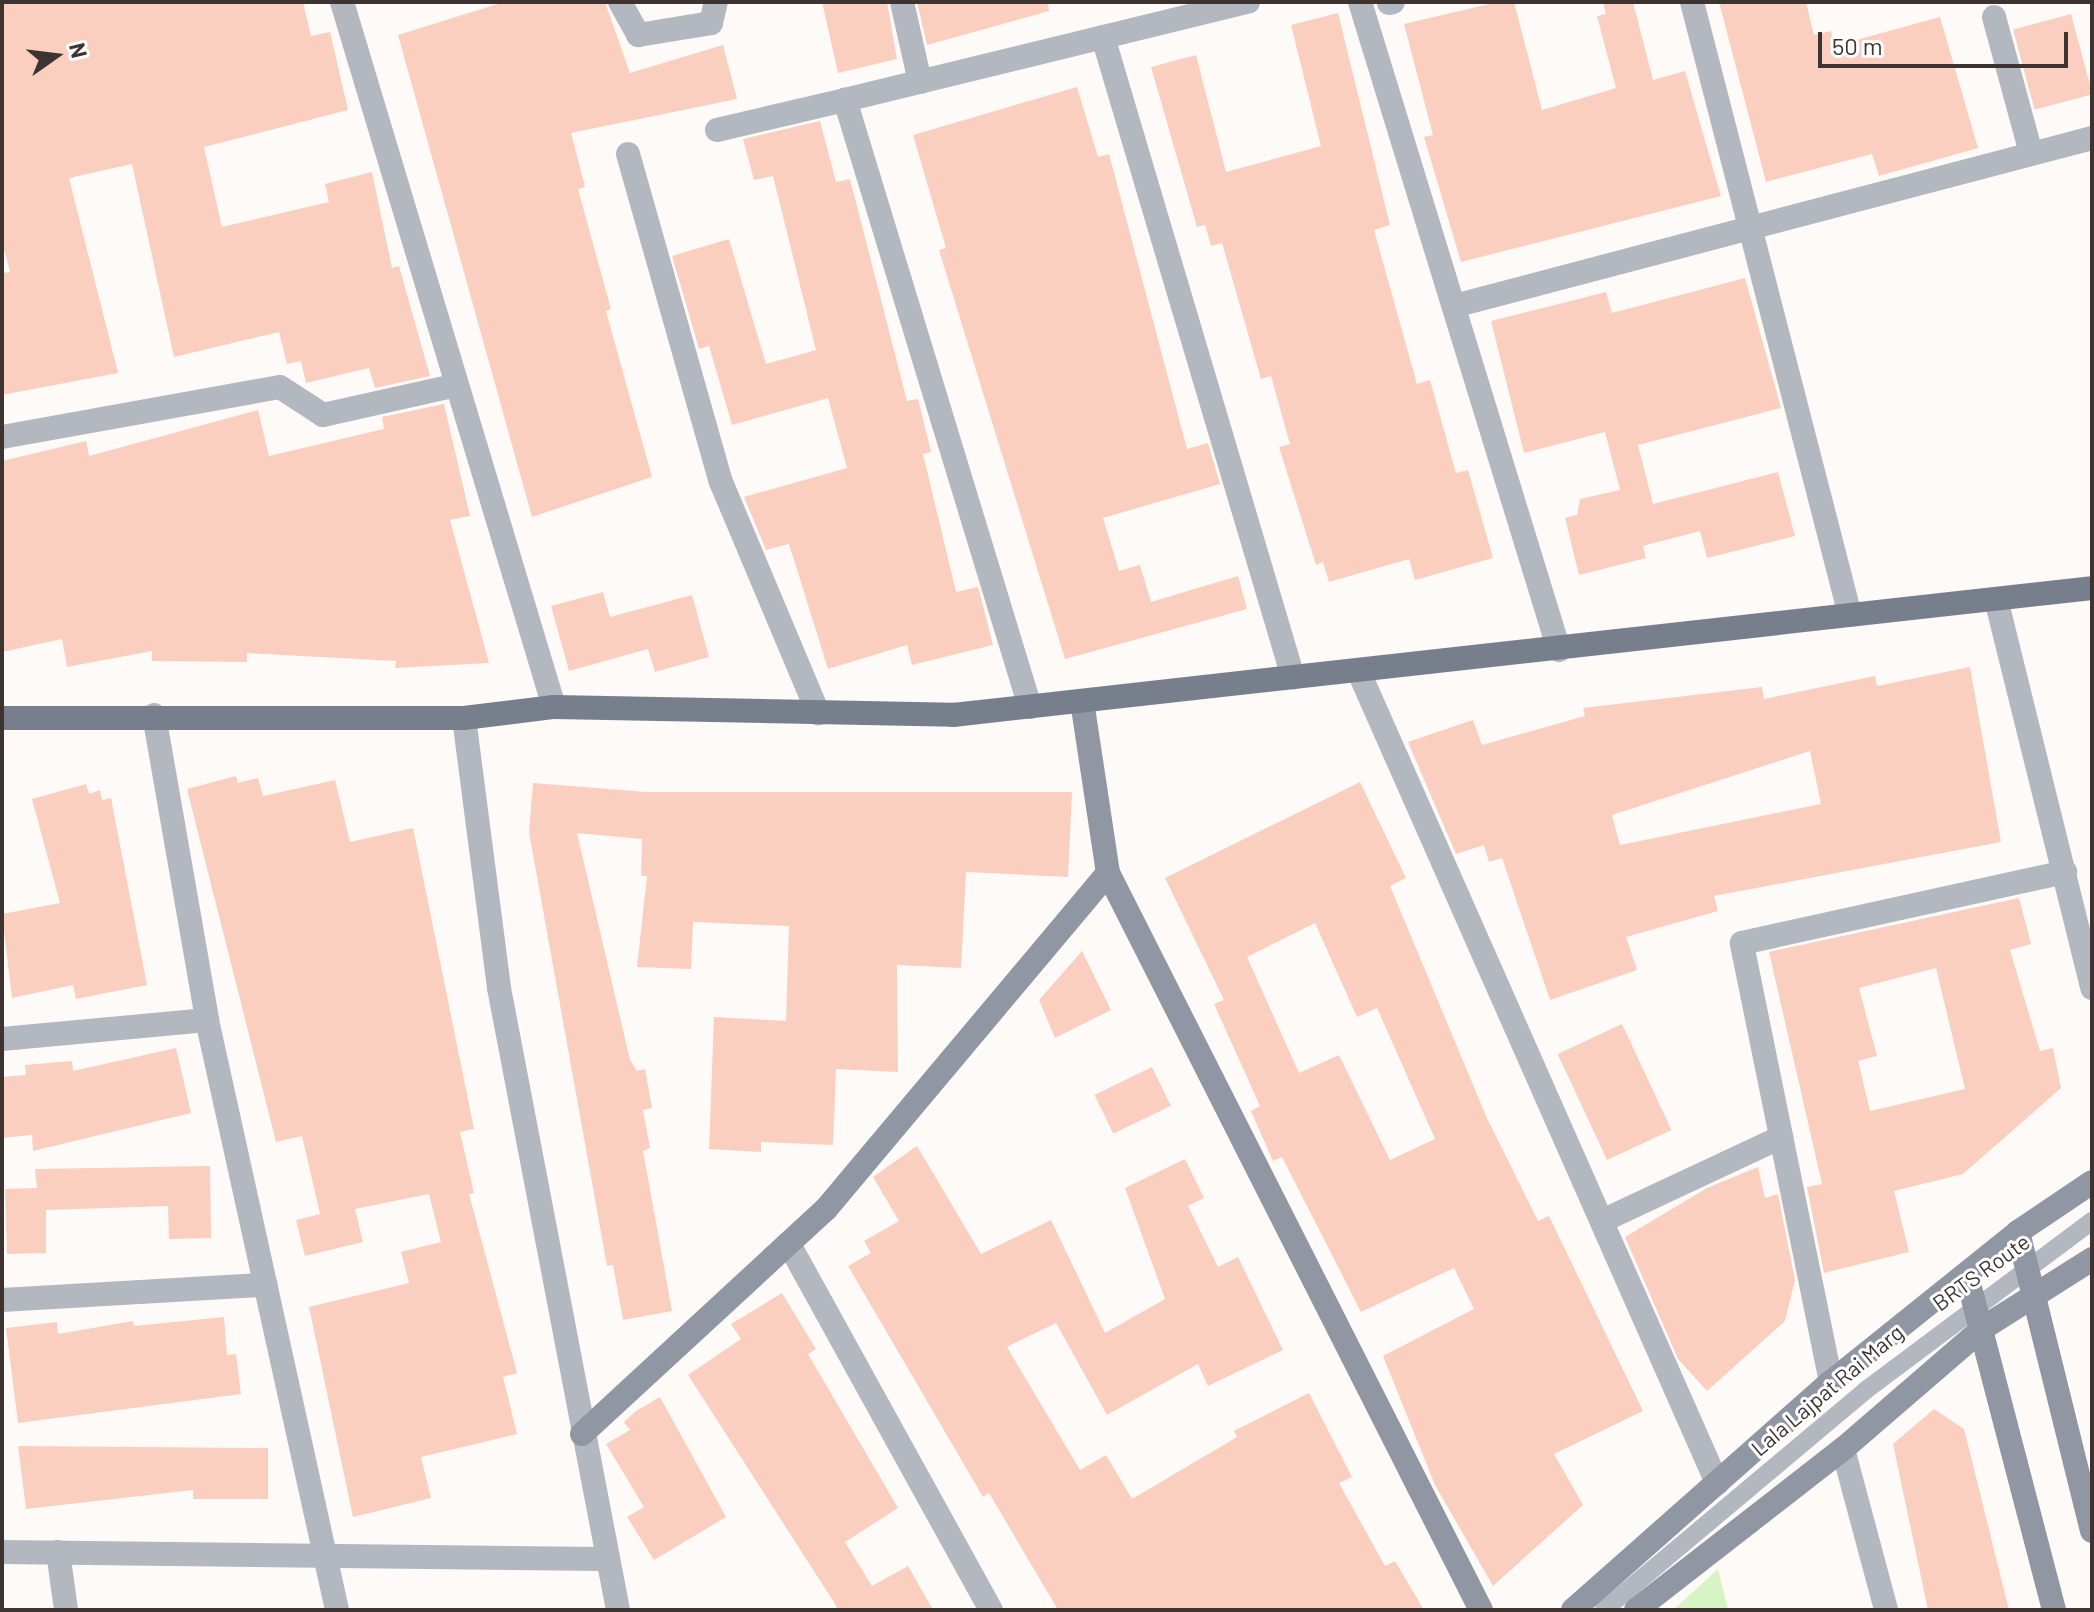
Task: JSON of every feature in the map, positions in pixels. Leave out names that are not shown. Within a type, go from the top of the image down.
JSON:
[{"type":"main road","points":[[2,718],[154,715],[464,718],[554,707],[953,715],[1559,650],[2092,588]]},
{"type":"main road","points":[[1082,701],[1108,873],[1481,1610]]},
{"type":"main road","points":[[582,1434],[790,1246],[1108,873]]},
{"type":"main road","name":"Lala Lajpat Rai Marg","points":[[1573,1610],[1831,1382],[1967,1276],[2018,1232],[2092,1182]]},
{"type":"main road","points":[[2018,1232],[2029,1266],[2034,1301],[2092,1531]]},
{"type":"main road","points":[[1636,1610],[1843,1449],[1978,1317],[2034,1301],[2092,1259]]},
{"type":"main road","points":[[1967,1276],[2054,1610]]},
{"type":"street","points":[[342,2],[554,707]]},
{"type":"street","points":[[620,2],[638,35],[711,23],[716,2]]},
{"type":"street","points":[[902,2],[920,82]]},
{"type":"street","points":[[717,130],[1248,2]]},
{"type":"street","points":[[1360,2],[1559,650]]},
{"type":"street","points":[[1692,2],[1850,615]]},
{"type":"street","points":[[1994,17],[2031,153]]},
{"type":"street","points":[[1103,37],[1293,677]]},
{"type":"street","points":[[845,100],[1030,707]]},
{"type":"street","points":[[1454,306],[1747,225],[2092,138]]},
{"type":"street","points":[[628,154],[721,482],[818,713]]},
{"type":"street","points":[[2,437],[280,387],[323,415],[457,385]]},
{"type":"street","points":[[1996,599],[2092,988]]},
{"type":"street","points":[[1358,670],[1717,1483]]},
{"type":"street","points":[[154,715],[207,1020],[337,1610]]},
{"type":"street","points":[[464,718],[499,988],[605,1559],[618,1610]]},
{"type":"street","points":[[1831,1382],[1742,943],[2065,872]]},
{"type":"street","points":[[2,1039],[207,1020]]},
{"type":"street","points":[[1602,1221],[1781,1137]]},
{"type":"street","points":[[790,1246],[991,1610]]},
{"type":"street","points":[[2,1300],[266,1285]]},
{"type":"street","points":[[1843,1449],[1886,1610]]},
{"type":"street","points":[[2,1552],[605,1559]]},
{"type":"street","points":[[58,1552],[66,1610]]},
{"type":"lane","name":"BRTS Route","points":[[1604,1610],[1978,1317],[2029,1266],[2092,1221]]},
{"type":"green space","points":[[1718,1569],[1728,1610],[1673,1610]]},
{"type":"building","points":[[2,2],[303,2],[311,36],[330,32],[348,110],[204,147],[222,227],[329,202],[325,184],[372,172],[392,268],[399,266],[430,376],[375,388],[369,368],[306,383],[301,361],[287,364],[279,332],[174,357],[132,164],[69,178],[118,373],[2,395],[2,273],[10,272],[2,241]]},
{"type":"building","points":[[504,2],[605,2],[630,73],[723,45],[737,99],[571,133],[585,187],[578,189],[611,309],[606,311],[652,477],[532,517],[398,35]]},
{"type":"building","points":[[822,2],[887,2],[897,59],[838,73]]},
{"type":"building","points":[[917,2],[1048,2],[1049,11],[927,45]]},
{"type":"building","points":[[1498,2],[1514,2],[1542,110],[1616,88],[1597,16],[1606,14],[1603,2],[1633,2],[1653,80],[1685,71],[1721,196],[1461,262],[1424,137],[1433,135],[1404,24]]},
{"type":"building","points":[[1719,2],[1806,2],[1814,35],[1831,31],[1834,46],[1940,17],[1978,148],[1879,176],[1872,154],[1766,182]]},
{"type":"building","points":[[1338,13],[1390,225],[1374,230],[1417,384],[1430,380],[1456,473],[1468,470],[1493,558],[1415,580],[1409,559],[1329,582],[1323,562],[1316,565],[1279,447],[1290,444],[1271,376],[1261,379],[1222,243],[1211,246],[1205,225],[1197,227],[1151,67],[1196,55],[1226,172],[1321,146],[1291,25]]},
{"type":"building","points":[[2071,14],[2092,94],[2035,110],[2013,30]]},
{"type":"building","points":[[1077,87],[1098,157],[1109,154],[1187,449],[1208,443],[1220,484],[1103,518],[1119,571],[1140,565],[1151,602],[1238,576],[1247,609],[1065,659],[939,250],[946,248],[913,135]]},
{"type":"building","points":[[820,121],[836,182],[850,179],[907,401],[918,399],[931,452],[923,454],[956,592],[978,587],[993,645],[912,665],[907,645],[828,669],[789,544],[766,550],[744,497],[847,468],[828,398],[732,425],[709,346],[699,349],[672,256],[729,239],[766,364],[816,350],[773,176],[754,180],[743,139]]},
{"type":"building","points":[[1745,278],[1781,408],[1638,445],[1653,504],[1778,472],[1795,536],[1707,558],[1700,531],[1643,546],[1646,558],[1579,575],[1565,518],[1577,515],[1580,499],[1620,490],[1605,432],[1524,453],[1491,321],[1606,292],[1612,313]]},
{"type":"building","points":[[444,404],[470,516],[450,520],[489,663],[395,668],[396,661],[247,653],[247,662],[152,661],[152,651],[67,667],[62,639],[2,652],[2,461],[86,441],[89,456],[258,410],[269,456],[384,429],[382,417]]},
{"type":"building","points":[[603,592],[610,617],[692,595],[709,657],[655,672],[648,649],[569,671],[551,606]]},
{"type":"building","points":[[1970,667],[2001,842],[1714,896],[1718,911],[1626,937],[1637,970],[1550,1000],[1502,858],[1489,862],[1484,845],[1456,854],[1408,742],[1473,720],[1482,745],[1585,716],[1583,708],[1762,687],[1764,699],[1875,676],[1877,686]],"holes":[[[1810,751],[1821,804],[1620,845],[1612,815]]]},
{"type":"building","points":[[236,776],[238,783],[258,778],[263,796],[335,780],[350,842],[413,828],[474,1129],[460,1132],[474,1193],[469,1194],[517,1373],[503,1377],[517,1434],[421,1457],[431,1498],[353,1517],[309,1307],[409,1283],[401,1252],[441,1242],[429,1194],[355,1209],[363,1242],[305,1256],[296,1220],[320,1214],[302,1136],[276,1142],[187,789]]},
{"type":"building","points":[[1360,782],[1406,878],[1390,886],[1486,1116],[1538,1221],[1549,1216],[1643,1411],[1554,1454],[1583,1505],[1493,1586],[1435,1485],[1383,1356],[1474,1309],[1454,1268],[1361,1312],[1282,1157],[1273,1161],[1251,1111],[1260,1106],[1214,1004],[1224,1000],[1165,878]],"holes":[[[1315,923],[1357,1017],[1377,1008],[1435,1139],[1390,1160],[1339,1055],[1299,1073],[1247,957]]]},
{"type":"building","points":[[533,783],[646,792],[1072,792],[1068,877],[966,872],[961,968],[897,965],[898,1072],[836,1069],[833,1145],[761,1142],[761,1152],[709,1149],[714,1017],[786,1021],[789,926],[693,922],[691,969],[637,967],[647,876],[641,876],[642,839],[577,833],[630,1060],[637,1071],[645,1069],[652,1108],[643,1110],[650,1148],[643,1151],[672,1311],[623,1320],[613,1265],[607,1266],[529,832]]},
{"type":"building","points":[[86,784],[89,794],[100,790],[102,800],[111,798],[147,985],[76,999],[73,985],[12,998],[2,914],[60,903],[32,799]]},
{"type":"building","points":[[2019,898],[2031,944],[2010,950],[2040,1051],[2053,1048],[2061,1088],[1963,1174],[1894,1191],[1909,1252],[1824,1273],[1807,1187],[1822,1184],[1769,952]],"holes":[[[1936,968],[1965,1089],[1870,1111],[1858,1061],[1877,1056],[1859,988]]]},
{"type":"building","points":[[1082,951],[1111,1010],[1055,1038],[1039,1000]]},
{"type":"building","points":[[1622,1024],[1671,1130],[1607,1160],[1558,1054]]},
{"type":"building","points":[[176,1048],[191,1113],[33,1151],[32,1135],[2,1138],[2,1077],[26,1075],[25,1065],[72,1061],[73,1071]]},
{"type":"building","points":[[1152,1067],[1171,1106],[1113,1134],[1094,1095]]},
{"type":"building","points":[[917,1146],[981,1254],[1051,1220],[1105,1333],[1165,1299],[1125,1188],[1185,1159],[1204,1198],[1188,1206],[1218,1267],[1238,1257],[1283,1350],[1208,1386],[1198,1364],[1107,1415],[1056,1323],[1007,1347],[1080,1470],[1106,1455],[1132,1499],[1237,1437],[1234,1431],[1309,1393],[1352,1477],[1339,1483],[1385,1566],[1395,1561],[1424,1610],[1058,1610],[989,1493],[983,1497],[848,1266],[871,1253],[864,1241],[899,1221],[873,1177]]},
{"type":"building","points":[[210,1166],[211,1238],[169,1239],[168,1206],[46,1210],[46,1253],[7,1254],[5,1189],[37,1188],[35,1169]]},
{"type":"building","points":[[1758,1167],[1765,1198],[1778,1194],[1795,1280],[1785,1321],[1707,1391],[1678,1359],[1625,1237],[1707,1188]]},
{"type":"building","points":[[782,1293],[816,1349],[808,1354],[898,1508],[845,1542],[872,1586],[908,1566],[933,1610],[832,1610],[837,1607],[688,1375],[741,1339],[731,1324]]},
{"type":"building","points":[[224,1317],[227,1355],[236,1354],[241,1394],[18,1423],[6,1328],[57,1322],[58,1334],[133,1321],[134,1326]]},
{"type":"building","points":[[660,1397],[726,1517],[654,1560],[627,1517],[644,1507],[606,1444],[630,1430],[624,1422],[636,1411]]},
{"type":"building","points":[[1934,1409],[1964,1429],[2009,1610],[1928,1610],[1893,1444]]},
{"type":"building","points":[[18,1446],[268,1448],[268,1499],[193,1499],[193,1490],[26,1509]]}]
